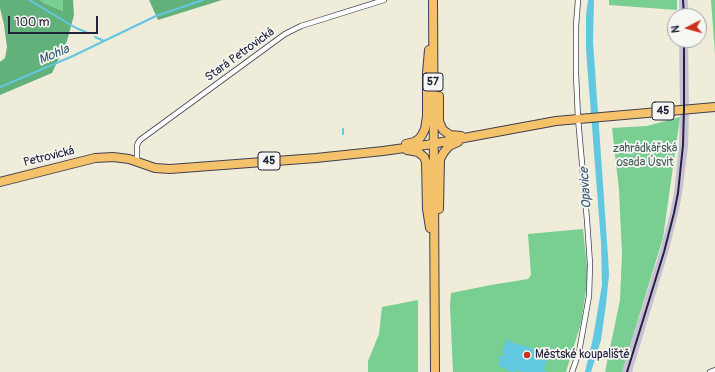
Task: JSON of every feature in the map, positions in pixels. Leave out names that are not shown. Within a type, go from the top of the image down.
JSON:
[{"type":"main road","name":"57","points":[[433,0],[435,372]]},
{"type":"main road","points":[[433,20],[438,68],[439,117],[441,126],[446,132],[454,136],[484,134]]},
{"type":"main road","points":[[383,151],[414,142],[426,129],[427,66],[433,20]]},
{"type":"main road","name":"45","points":[[137,162],[155,168],[170,169],[299,159],[383,151],[434,144],[556,121],[715,107]]},
{"type":"main road","points":[[434,254],[440,196],[440,162],[442,156],[446,149],[453,144],[484,134]]},
{"type":"main road","points":[[383,151],[413,151],[421,154],[425,160],[427,169],[427,209],[434,254]]},
{"type":"main road","name":"Petrovická","points":[[0,182],[95,158],[121,158],[137,162]]},
{"type":"street","name":"Stará Petrovická","points":[[137,162],[137,146],[140,140],[285,34],[301,26],[384,0]]},
{"type":"street","points":[[572,372],[579,352],[589,296],[590,264],[576,74],[578,0]]},
{"type":"street","points":[[710,372],[715,370]]},
{"type":"shaded area","points":[[679,0],[688,0],[688,8],[679,8]]},
{"type":"shaded area","points":[[679,48],[688,48],[688,146],[678,214],[668,253],[632,372],[622,372],[660,251],[670,213],[674,193],[679,145]]},
{"type":"green space","points":[[0,0],[40,0],[63,11],[63,0],[73,0],[74,15],[67,41],[52,73],[0,95],[0,62],[5,58],[7,47]]},
{"type":"green space","points":[[40,0],[63,0],[63,11],[44,3]]},
{"type":"green space","points":[[149,0],[222,0],[158,20]]},
{"type":"green space","points":[[609,0],[677,0],[677,8],[667,8],[667,9],[609,5]]},
{"type":"green space","points":[[711,0],[715,0],[715,54]]},
{"type":"green space","name":"zahrádkářská osada Úsvit","points":[[680,117],[663,238],[622,372],[605,372],[620,300],[622,254],[619,190],[612,128],[647,126]]},
{"type":"green space","name":"Městské koupaliště","points":[[583,229],[588,277],[581,323],[566,372],[453,372],[450,305],[451,293],[528,279],[531,275],[528,234]]},
{"type":"green space","points":[[418,300],[418,372],[368,372],[368,361],[379,334],[382,307]]},
{"type":"water","points":[[588,0],[594,0],[593,41],[609,275],[601,340],[591,372],[585,372],[593,338],[602,285],[601,242],[586,50],[586,15]]},
{"type":"water","name":"Městské koupaliště","points":[[507,338],[508,341],[547,353],[548,350],[550,351],[544,369],[546,370],[545,372],[524,372],[516,370],[512,372],[498,366],[500,359],[498,358],[499,356],[505,356],[505,354],[502,353]]},
{"type":"waterway","points":[[29,0],[76,28],[86,32]]},
{"type":"waterway","name":"Mohla","points":[[0,87],[73,56],[156,16],[203,0]]},
{"type":"waterway","name":"Mohla","points":[[95,37],[104,41]]},
{"type":"waterway","points":[[343,129],[343,134]]},
{"type":"railway","points":[[683,0],[684,8]]},
{"type":"railway","points":[[627,372],[664,252],[678,193],[683,145],[684,48]]},
{"type":"place","name":"Městské koupaliště","points":[[527,355]]},
{"type":"water label","name":"Opavice","points":[[586,188]]}]
